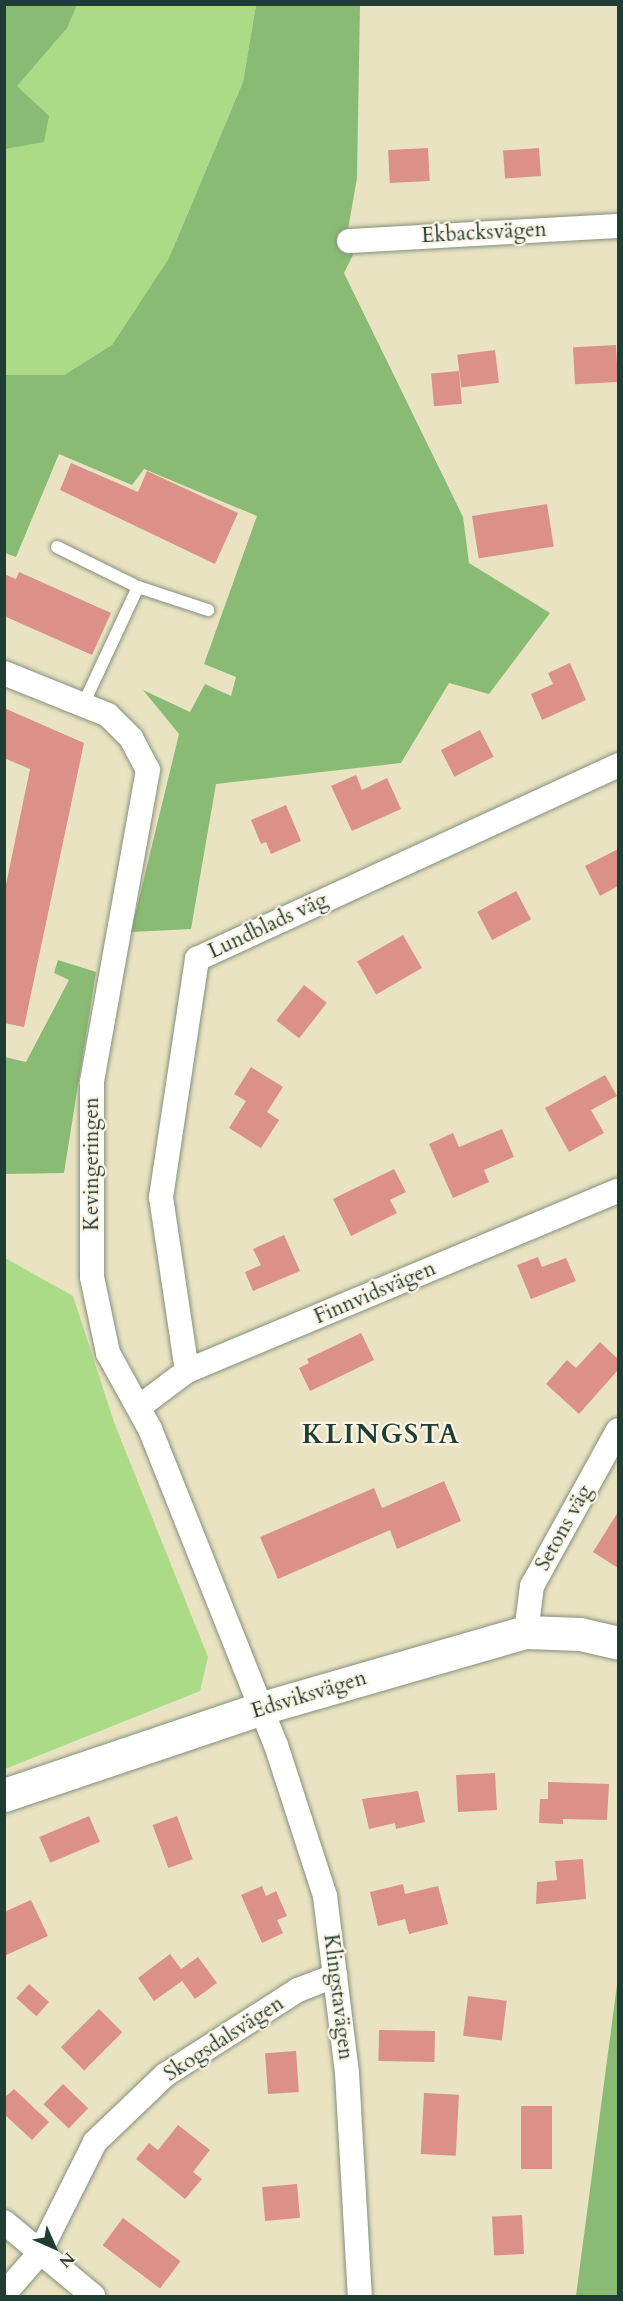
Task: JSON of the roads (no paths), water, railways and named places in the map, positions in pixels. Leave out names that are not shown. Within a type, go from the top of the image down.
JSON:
[{"type":"street","name":"Ekbacksvägen","points":[[349,241],[618,226]]},
{"type":"street","name":"Kevingeringen","points":[[4,673],[108,715],[131,738],[148,770],[92,1082],[92,1277],[108,1353],[139,1407],[262,1708]]},
{"type":"street","name":"Lundblads väg","points":[[187,1371],[161,1197],[197,959],[618,765]]},
{"type":"street","name":"Finnvidsvägen","points":[[139,1407],[187,1371],[618,1191]]},
{"type":"street","name":"Setons väg","points":[[526,1632],[532,1586],[618,1430]]},
{"type":"street","name":"Edsviksvägen","points":[[4,1795],[262,1708],[526,1632],[580,1634],[618,1643]]},
{"type":"street","name":"Klingstavägen","points":[[262,1708],[325,1896],[347,2073],[360,2296]]},
{"type":"street","name":"Skogsdalsvägen","points":[[4,2294],[39,2254],[95,2142],[165,2075],[298,1990],[335,1976]]},
{"type":"street","points":[[4,2222],[39,2254],[93,2296]]},
{"type":"lane","points":[[57,547],[138,587],[208,610]]},
{"type":"lane","points":[[83,705],[138,587]]},
{"type":"district","name":"KLINGSTA","points":[[381,1435]]}]
